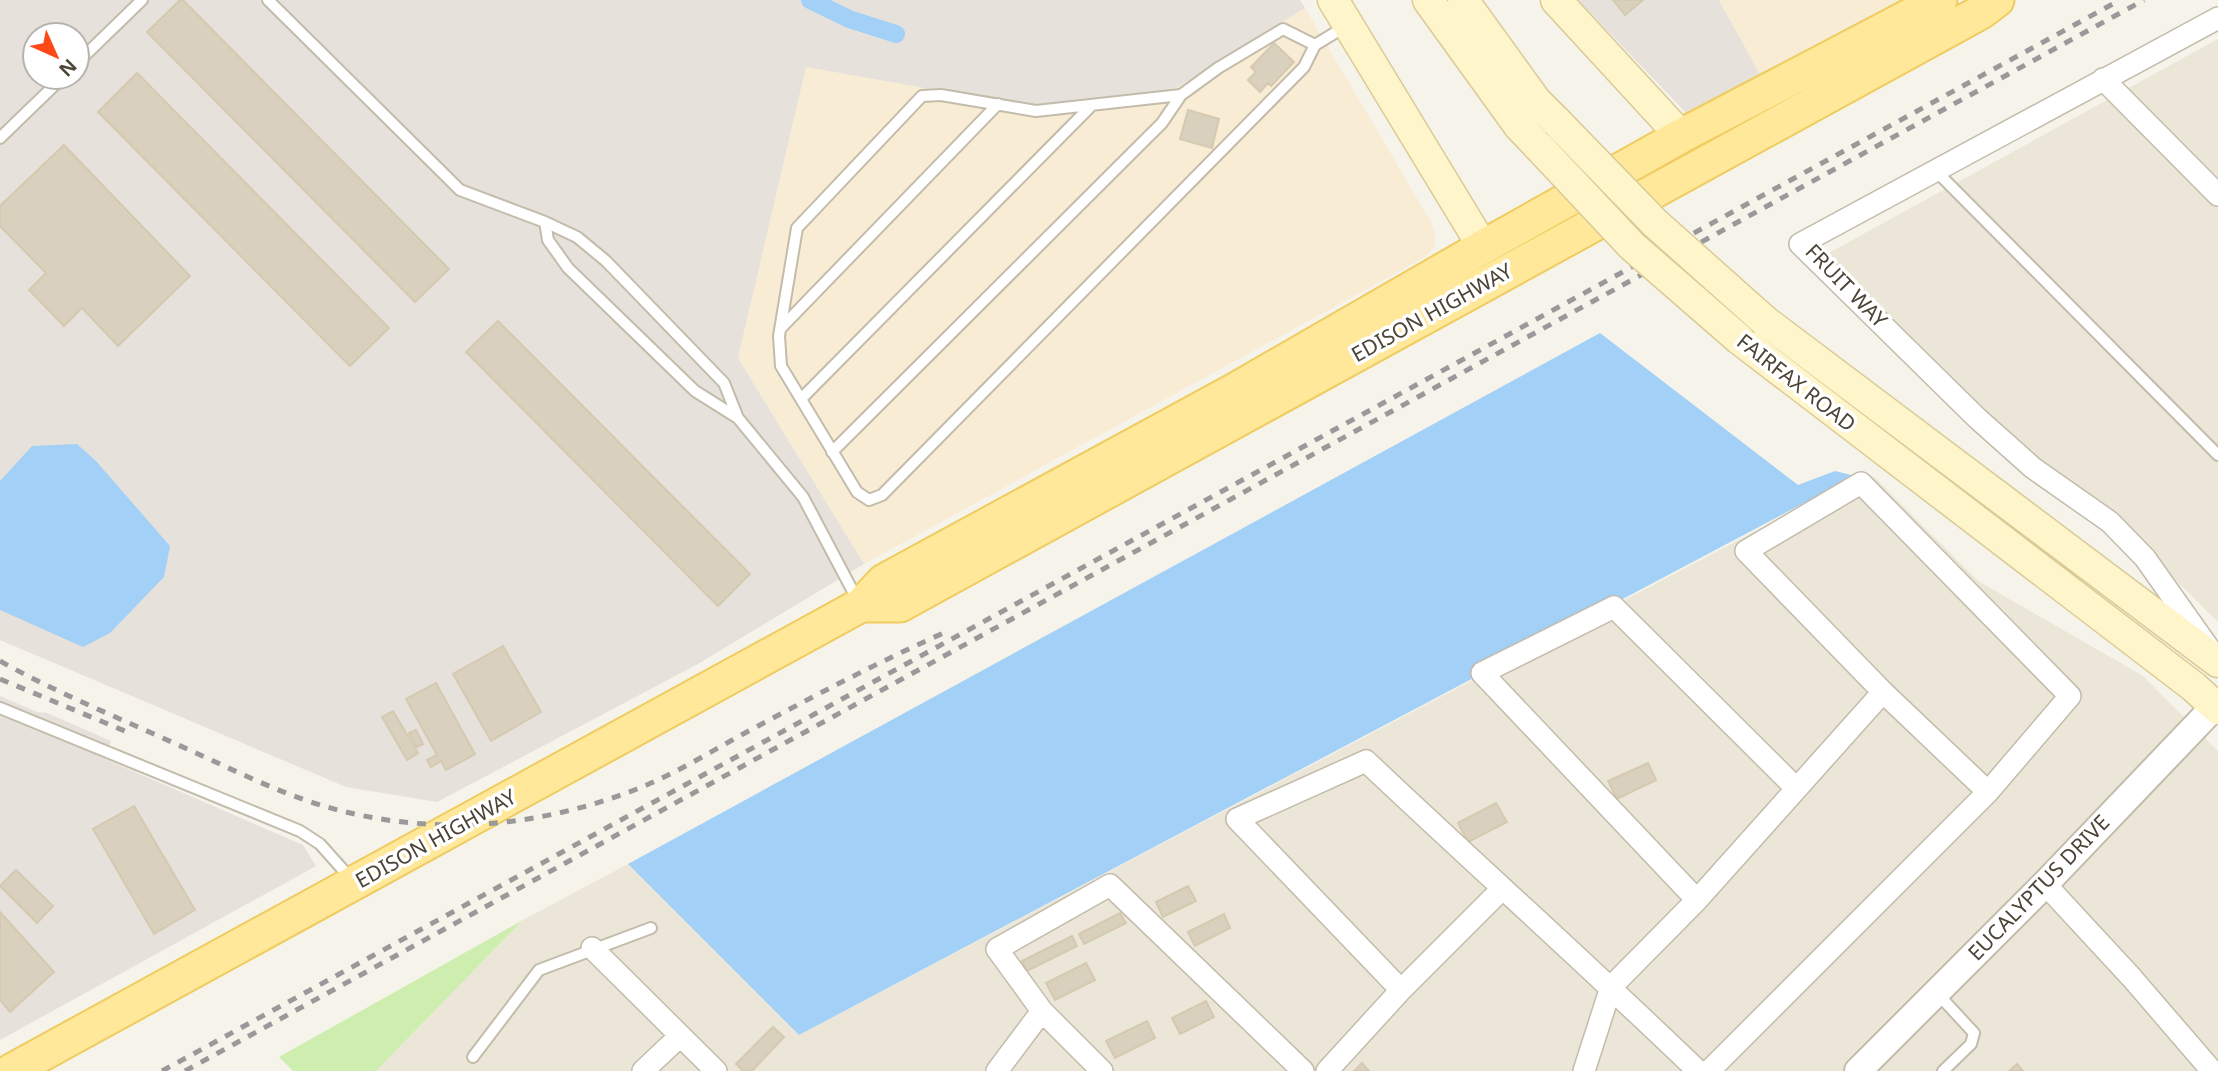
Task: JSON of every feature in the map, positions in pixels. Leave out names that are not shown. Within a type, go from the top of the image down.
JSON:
[{"type":"main road","name":"FAIRFAX ROAD","points":[[1428,0],[1519,126],[1632,246],[1739,340],[2217,706]]},
{"type":"main road","name":"FAIRFAX ROAD","points":[[1463,0],[1536,101],[1655,223],[1765,321],[2218,662]]},
{"type":"main road","points":[[1556,0],[1681,136]]},
{"type":"main road","name":"EDISON HIGHWAY","points":[[11,1071],[861,605],[884,581],[1235,390],[1681,136],[1940,0]]},
{"type":"main road","name":"EDISON HIGHWAY","points":[[861,605],[900,604],[1981,12],[1997,0]]},
{"type":"main road","points":[[1340,12],[1483,247]]},
{"type":"street","name":"FRUIT WAY","points":[[2218,18],[1800,244],[1977,418],[2033,468],[2110,522],[2145,558],[2218,662]]},
{"type":"street","points":[[2103,79],[2218,194]]},
{"type":"street","points":[[1709,1071],[1988,792],[2070,696],[1861,483],[1746,551],[1883,692],[1988,792]]},
{"type":"street","points":[[1697,900],[1482,673],[1614,607],[1796,788]]},
{"type":"street","points":[[1584,1071],[1611,986],[1697,900],[1883,692]]},
{"type":"street","name":"EUCALYPTUS DRIVE","points":[[1858,1071],[2045,884],[2217,706]]},
{"type":"street","points":[[1401,990],[1237,819],[1366,761],[1502,889],[1611,986],[1698,1071]]},
{"type":"street","points":[[2045,884],[2132,978],[2212,1071]]},
{"type":"street","points":[[1102,1071],[1042,1011],[997,949],[1110,885],[1303,1071]]},
{"type":"street","points":[[1327,1071],[1401,990],[1502,889]]},
{"type":"street","points":[[592,948],[716,1071]]},
{"type":"street","points":[[997,1071],[1042,1011]]},
{"type":"street","points":[[643,1071],[680,1036]]},
{"type":"lane","points":[[91,49],[142,0]]},
{"type":"lane","points":[[268,0],[460,190],[577,237],[610,265],[724,383],[738,418],[803,497],[861,605]]},
{"type":"lane","points":[[1181,95],[1036,111],[942,95],[922,96],[797,228],[780,329],[781,366],[856,492],[869,500],[882,495],[1304,67],[1315,45],[1340,12]]},
{"type":"lane","points":[[832,452],[1162,123],[1181,95],[1218,68],[1283,29],[1315,45]]},
{"type":"lane","points":[[0,138],[49,91]]},
{"type":"lane","points":[[780,329],[998,104]]},
{"type":"lane","points":[[801,400],[1092,105]]},
{"type":"lane","points":[[1935,170],[2218,455]]},
{"type":"lane","points":[[545,222],[548,240],[568,268],[695,391],[738,418]]},
{"type":"lane","points":[[0,708],[300,831],[320,844],[355,883]]},
{"type":"lane","points":[[473,1057],[539,970],[651,928]]},
{"type":"lane","points":[[1936,992],[1974,1034],[1971,1044],[1943,1071]]},
{"type":"shaded area","points":[[0,0],[1300,0],[1305,8],[1170,92],[1036,108],[806,67],[738,358],[864,564],[698,664],[437,802],[346,787],[0,640]]},
{"type":"shaded area","points":[[1578,0],[1719,0],[1762,78],[1691,118]]},
{"type":"shaded area","points":[[1719,0],[1904,0],[1762,78]]},
{"type":"shaded area","points":[[1305,8],[1431,222],[1435,246],[1427,256],[864,564],[738,358],[806,67],[1036,108],[1170,92]]},
{"type":"shaded area","points":[[2218,39],[2218,622],[2129,534],[2011,439],[1827,254]]},
{"type":"shaded area","points":[[1862,475],[1874,477],[1978,581],[2143,676],[2218,751],[2218,1071],[376,1071],[523,920],[628,864],[799,1035]]},
{"type":"shaded area","points":[[0,696],[111,741],[105,759],[303,845],[316,866],[0,1040]]},
{"type":"green space","points":[[523,920],[376,1071],[293,1071],[279,1057]]},
{"type":"water","points":[[1600,333],[1798,485],[1835,471],[1855,476],[799,1035],[628,864]]},
{"type":"water","points":[[77,444],[96,461],[170,546],[164,577],[110,633],[83,647],[0,610],[0,481],[32,446]]},
{"type":"building","points":[[183,0],[449,269],[415,302],[147,32]]},
{"type":"building","points":[[1613,0],[1643,0],[1625,15]]},
{"type":"building","points":[[1274,43],[1294,62],[1271,86],[1268,83],[1260,92],[1248,80],[1256,72],[1251,67]]},
{"type":"building","points":[[137,73],[389,328],[350,366],[98,112]]},
{"type":"building","points":[[1188,110],[1219,119],[1212,148],[1180,139]]},
{"type":"building","points":[[64,145],[190,276],[118,346],[82,308],[64,326],[29,290],[46,273],[0,226],[0,206]]},
{"type":"building","points":[[498,321],[750,574],[718,606],[466,352]]},
{"type":"building","points":[[503,646],[541,712],[491,741],[453,674]]},
{"type":"building","points":[[436,683],[475,754],[446,770],[441,761],[431,767],[427,760],[437,755],[406,699]]},
{"type":"building","points":[[393,711],[418,753],[407,760],[382,717]]},
{"type":"building","points":[[416,730],[423,744],[417,747],[409,733]]},
{"type":"building","points":[[1648,763],[1656,780],[1617,799],[1608,781]]},
{"type":"building","points":[[1496,803],[1507,822],[1468,842],[1458,823]]},
{"type":"building","points":[[134,806],[195,910],[154,934],[93,829]]},
{"type":"building","points":[[16,870],[53,906],[37,923],[0,886]]},
{"type":"building","points":[[1188,886],[1196,901],[1163,917],[1156,902]]},
{"type":"building","points":[[0,912],[54,972],[10,1012],[0,1000]]},
{"type":"building","points":[[1120,913],[1126,923],[1084,944],[1079,934]]},
{"type":"building","points":[[1224,914],[1230,928],[1195,946],[1188,932]]},
{"type":"building","points":[[1072,936],[1077,946],[1027,971],[1022,961]]},
{"type":"building","points":[[1086,963],[1095,980],[1055,1000],[1046,983]]},
{"type":"building","points":[[1206,1001],[1214,1017],[1180,1034],[1172,1018]]},
{"type":"building","points":[[1147,1021],[1155,1038],[1115,1058],[1106,1041]]},
{"type":"building","points":[[773,1027],[784,1037],[752,1071],[743,1071],[736,1064]]},
{"type":"building","points":[[1362,1063],[1369,1071],[1354,1071]]},
{"type":"building","points":[[2017,1064],[2023,1071],[2009,1071]]},
{"type":"waterway","points":[[810,0],[849,19],[896,34]]},
{"type":"railway","points":[[162,1071],[2120,0]]},
{"type":"railway","points":[[185,1071],[2144,0]]},
{"type":"railway","points":[[0,661],[43,684],[308,801],[366,816],[406,822],[484,824],[561,812],[637,789],[679,770],[845,680],[948,631]]},
{"type":"railway","points":[[0,679],[132,734]]}]
